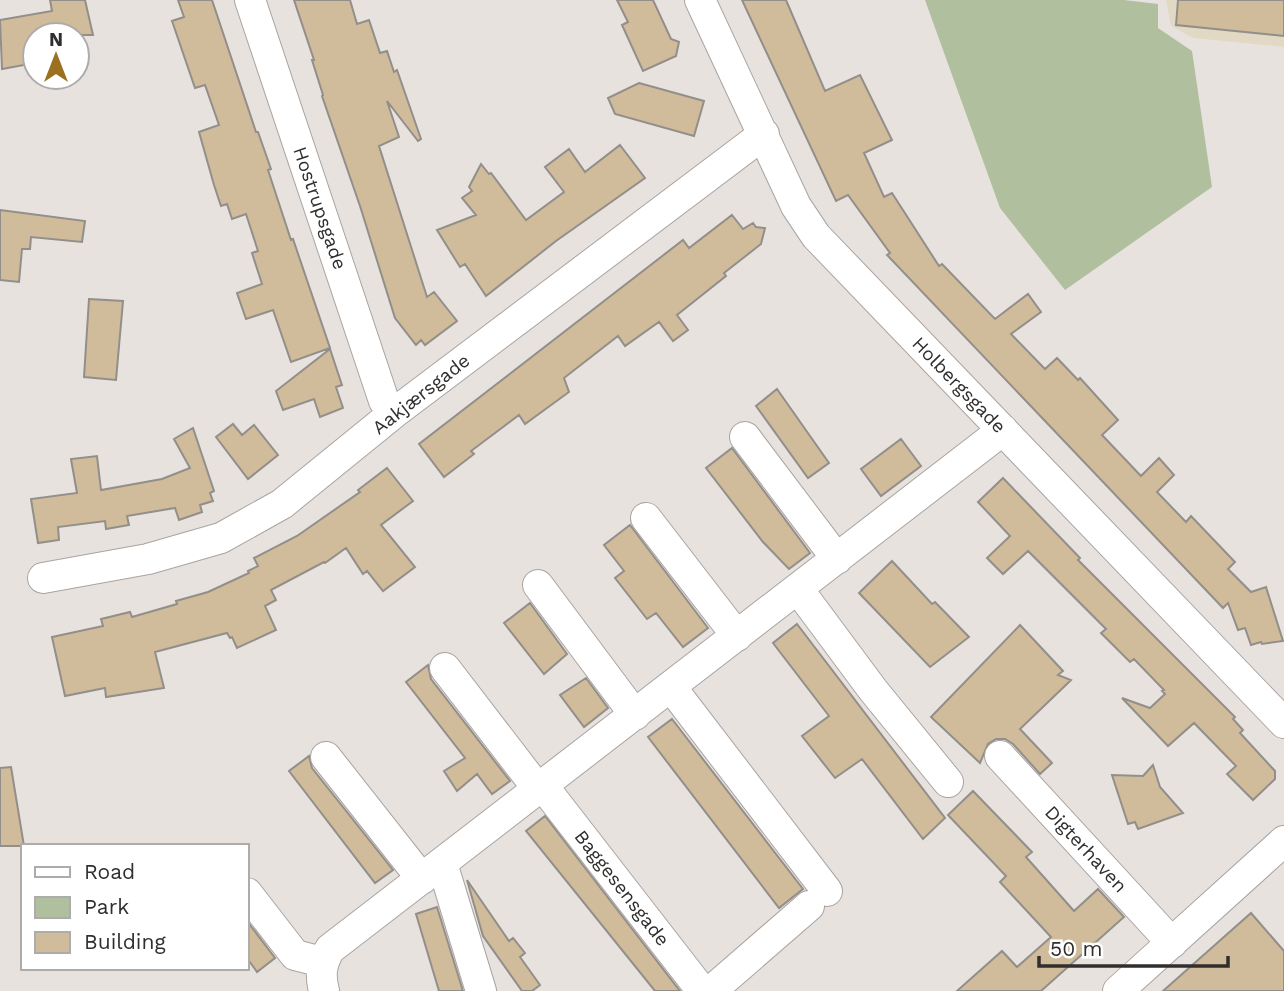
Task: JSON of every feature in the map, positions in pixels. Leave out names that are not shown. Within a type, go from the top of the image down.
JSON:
[{"type":"street","name":"Hostrupsgade","points":[[250,0],[384,401],[394,413]]},
{"type":"street","name":"Holbergsgade","points":[[700,0],[796,206],[816,236],[1284,723]]},
{"type":"street","name":"Aakjærsgade","points":[[43,578],[148,559],[221,538],[282,504],[394,413],[764,134]]},
{"type":"street","points":[[248,894],[295,955],[323,977],[330,950],[1003,430]]},
{"type":"street","points":[[745,437],[837,559]]},
{"type":"street","points":[[646,518],[737,636]]},
{"type":"street","points":[[538,584],[635,715]]},
{"type":"street","points":[[798,589],[873,690],[948,782]]},
{"type":"street","name":"Baggesensgade","points":[[445,668],[702,991]]},
{"type":"street","points":[[671,687],[818,898],[711,991]]},
{"type":"street","name":"Digterhaven","points":[[1000,756],[1172,943]]},
{"type":"street","points":[[326,757],[432,871],[481,991]]},
{"type":"street","points":[[1118,991],[1284,841]]},
{"type":"shaded area","points":[[1166,0],[1284,0],[1284,47],[1193,38],[1171,26]]},
{"type":"green space","points":[[925,0],[1124,0],[1158,4],[1158,28],[1192,51],[1212,187],[1065,290],[1000,208]]},
{"type":"building","points":[[50,0],[85,0],[90,21],[21,21],[21,66],[2,69],[0,20],[52,11]]},
{"type":"building","points":[[178,0],[212,0],[271,169],[268,170],[291,240],[293,239],[330,348],[291,362],[273,310],[246,319],[237,293],[262,284],[252,253],[258,251],[246,214],[232,219],[227,204],[221,206],[214,185],[199,132],[219,125],[205,85],[195,88],[172,21],[184,17]]},
{"type":"building","points":[[294,0],[350,0],[357,24],[369,20],[380,53],[387,51],[394,72],[397,70],[421,139],[418,141],[387,101],[399,137],[379,146],[427,297],[434,292],[457,321],[425,345],[421,340],[416,345],[395,318],[322,96],[314,60]]},
{"type":"building","points":[[617,0],[653,0],[671,39],[679,42],[676,56],[643,71],[622,25],[628,22]]},
{"type":"building","points":[[742,0],[786,0],[825,91],[860,75],[892,140],[864,153],[884,197],[892,193],[939,266],[942,264],[995,319],[1028,294],[1041,312],[1011,334],[1045,369],[1057,358],[1078,380],[1080,378],[1118,420],[1102,435],[1141,476],[1159,458],[1174,475],[1157,492],[1186,522],[1191,516],[1235,562],[1228,569],[1251,592],[1266,587],[1283,641],[1251,645],[1245,628],[1238,630],[1228,603],[1223,608],[887,255],[890,253],[848,195],[836,201]]},
{"type":"building","points":[[1178,0],[1284,0],[1284,36],[1176,25]]},
{"type":"building","points":[[639,83],[704,101],[694,136],[615,114],[608,98]]},
{"type":"building","points":[[620,145],[645,178],[556,241],[486,296],[465,264],[460,267],[437,230],[476,215],[462,198],[472,191],[469,187],[481,164],[491,173],[526,220],[564,192],[545,167],[569,149],[585,172]]},
{"type":"building","points":[[0,210],[85,221],[82,242],[31,237],[30,249],[22,249],[19,282],[0,280]]},
{"type":"building","points":[[732,215],[743,229],[753,223],[756,227],[765,228],[761,244],[677,315],[688,330],[673,341],[659,322],[625,346],[618,336],[564,378],[569,392],[525,424],[519,415],[471,451],[474,454],[444,477],[419,444],[683,240],[689,248]]},
{"type":"building","points":[[89,299],[123,301],[116,380],[84,377]]},
{"type":"building","points":[[330,349],[342,385],[336,387],[343,408],[320,417],[314,399],[283,410],[276,391]]},
{"type":"building","points":[[777,389],[829,463],[808,478],[756,406]]},
{"type":"building","points":[[233,424],[242,435],[254,425],[278,455],[248,479],[216,437]]},
{"type":"building","points":[[193,428],[214,491],[210,493],[213,501],[200,505],[202,512],[179,520],[175,508],[127,516],[129,525],[106,529],[105,521],[58,527],[59,540],[38,543],[31,499],[77,493],[71,459],[97,456],[101,490],[162,479],[190,468],[174,439]]},
{"type":"building","points":[[901,439],[921,466],[881,496],[861,469]]},
{"type":"building","points":[[732,448],[810,553],[789,569],[763,542],[706,468]]},
{"type":"building","points":[[387,468],[413,501],[381,525],[415,567],[383,591],[367,571],[363,574],[346,548],[325,563],[271,590],[276,600],[265,606],[276,630],[237,648],[227,633],[155,652],[164,688],[106,697],[105,688],[65,696],[52,637],[103,626],[101,619],[130,612],[132,617],[177,604],[176,601],[208,592],[249,573],[248,571],[258,566],[254,558],[297,536],[360,492],[358,490]]},
{"type":"building","points":[[1003,478],[1080,558],[1078,560],[1235,717],[1233,719],[1243,730],[1240,733],[1275,771],[1275,779],[1253,800],[1227,774],[1236,766],[1194,723],[1168,746],[1122,698],[1150,708],[1165,694],[1134,659],[1130,662],[1101,633],[1106,629],[1028,551],[1003,574],[987,558],[1010,536],[978,502]]},
{"type":"building","points":[[630,525],[708,628],[683,647],[656,613],[647,619],[615,578],[624,571],[604,545]]},
{"type":"building","points":[[892,561],[932,604],[935,602],[969,637],[930,667],[859,593]]},
{"type":"building","points":[[530,603],[567,654],[544,674],[504,623]]},
{"type":"building","points":[[797,624],[945,818],[923,839],[862,759],[835,778],[802,736],[829,716],[773,643]]},
{"type":"building","points":[[1020,625],[1063,671],[1058,675],[1071,680],[1020,729],[1052,763],[1040,774],[1013,744],[1005,739],[996,739],[988,744],[980,763],[931,717]]},
{"type":"building","points":[[428,665],[431,679],[510,781],[492,794],[477,774],[457,791],[444,771],[465,758],[406,682]]},
{"type":"building","points":[[586,678],[608,708],[584,727],[560,695]]},
{"type":"building","points":[[672,719],[803,889],[779,908],[648,737]]},
{"type":"building","points":[[309,756],[312,768],[393,870],[375,883],[289,771]]},
{"type":"building","points":[[1153,765],[1160,787],[1183,813],[1138,829],[1135,822],[1128,824],[1112,775],[1143,776]]},
{"type":"building","points":[[11,767],[24,844],[21,846],[0,846],[0,768]]},
{"type":"building","points":[[973,791],[1032,852],[1026,857],[1074,911],[1098,889],[1124,917],[1041,991],[957,991],[1002,951],[1017,967],[1051,937],[1000,882],[1006,876],[948,815]]},
{"type":"building","points":[[545,816],[680,991],[655,991],[526,831]]},
{"type":"building","points":[[467,880],[509,941],[513,938],[525,953],[520,957],[540,985],[532,991],[522,991],[483,936]]},
{"type":"building","points":[[437,907],[463,991],[439,991],[416,914]]},
{"type":"building","points":[[1251,913],[1284,951],[1284,991],[1163,991]]},
{"type":"building","points":[[248,922],[275,958],[257,972],[248,959]]}]
